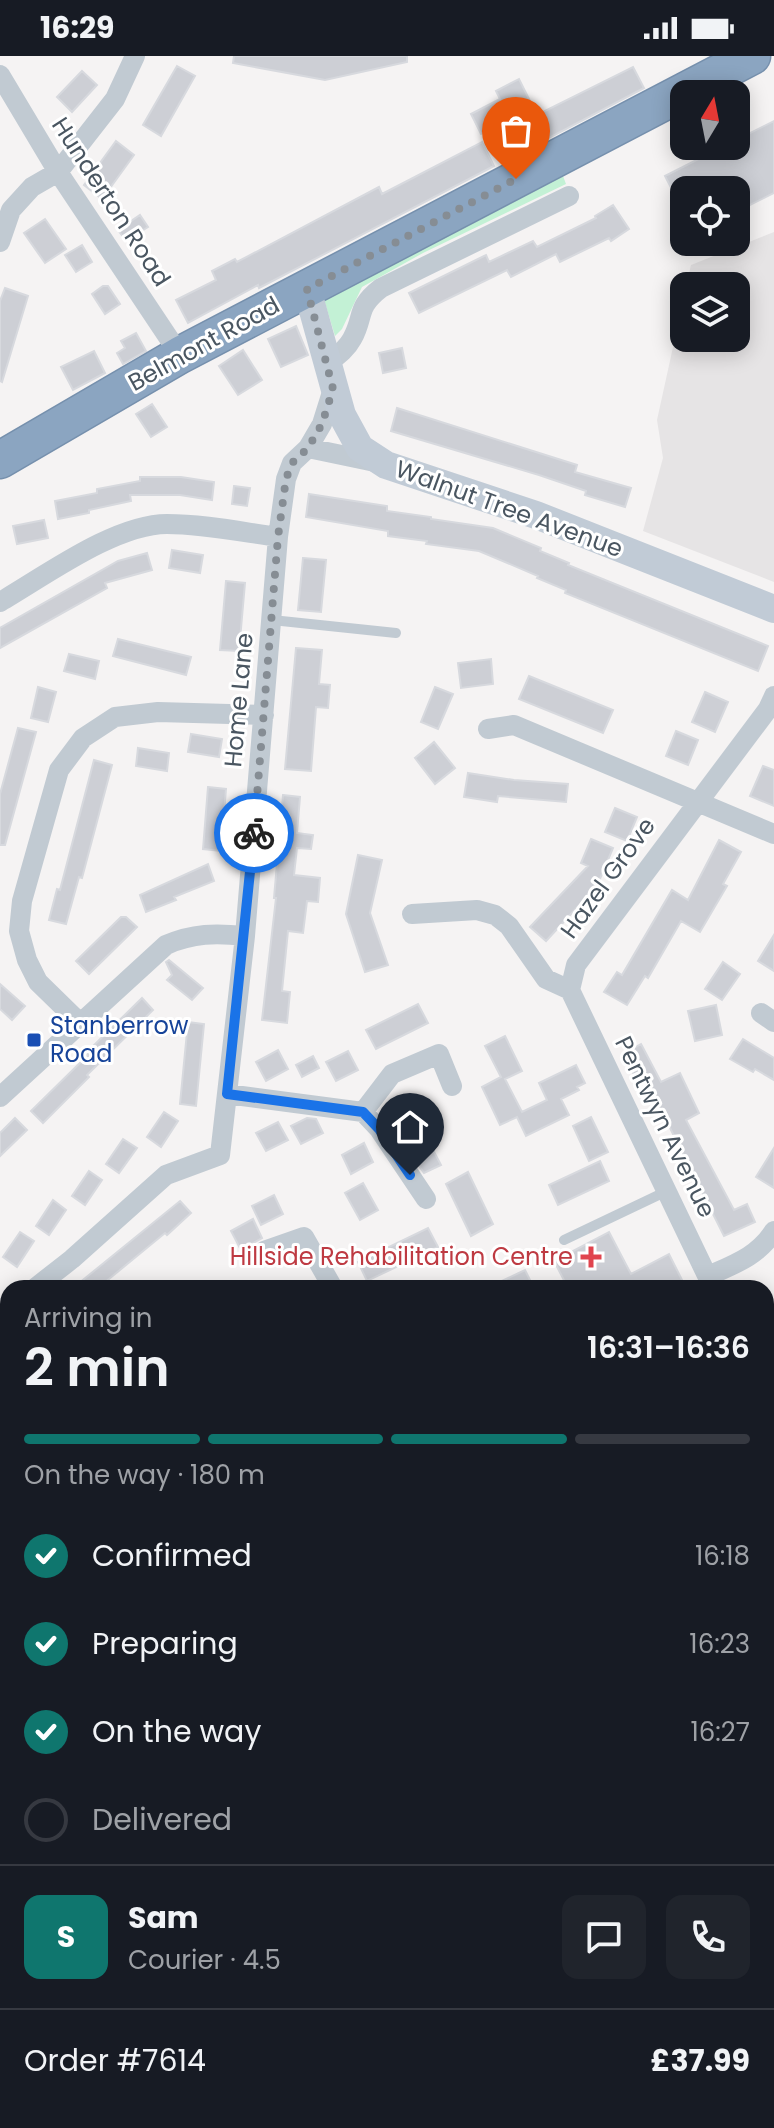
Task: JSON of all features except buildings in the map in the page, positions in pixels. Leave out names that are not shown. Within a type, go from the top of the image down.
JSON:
[{"type":"highway","name":"Belmont Road","points":[[0,460],[180,355],[752,56]]},
{"type":"street","points":[[0,242],[11,210],[32,187],[58,172],[115,99],[135,56]]},
{"type":"street","name":"Hunderton Road","points":[[0,75],[58,172],[180,355]]},
{"type":"street","points":[[331,376],[354,337],[360,310],[381,288],[569,196]]},
{"type":"street","name":"Walnut Tree Avenue","points":[[307,289],[342,415],[360,448],[386,465],[536,515],[774,609]]},
{"type":"street","name":"Home Lane","points":[[49,1280],[166,1175],[220,1155],[245,936],[278,537],[286,479],[292,463],[308,448],[322,424],[331,376]]},
{"type":"street","points":[[308,448],[386,465]]},
{"type":"street","points":[[0,602],[108,539],[139,528],[166,524],[278,537]]},
{"type":"street","name":"Hazel Grove","points":[[570,990],[576,965],[768,709],[774,696]]},
{"type":"street","points":[[82,1025],[38,982],[27,960],[19,931],[22,901],[59,770],[83,738],[115,717],[158,712],[264,715]]},
{"type":"street","name":"Hazel Grove","points":[[488,729],[514,725],[774,834]]},
{"type":"street","points":[[412,914],[477,910],[495,915],[509,926],[546,979],[570,990]]},
{"type":"street","points":[[0,1097],[166,945],[187,936],[211,933],[245,936]]},
{"type":"street","name":"Pentwyn Avenue","points":[[570,990],[710,1280]]},
{"type":"street","points":[[363,1112],[392,1074],[439,1054],[452,1086]]},
{"type":"street","points":[[227,1094],[363,1112],[379,1129],[426,1199]]},
{"type":"street","points":[[714,1280],[750,1258],[765,1245],[774,1231]]},
{"type":"street","points":[[264,1251],[304,1237],[328,1280]]},
{"type":"lane","points":[[272,620],[396,633]]},
{"type":"lane","points":[[564,1240],[667,1191]]},
{"type":"shaded area","points":[[774,232],[774,582],[643,531],[663,458],[657,420],[672,352],[750,352],[750,272],[689,272],[691,265],[714,256],[750,256],[750,242]]},
{"type":"green space","points":[[563,176],[566,184],[423,253],[362,287],[342,329],[335,336],[323,296]]},
{"type":"way so far","points":[[254,833],[278,537],[286,479],[292,463],[308,448],[322,424],[333,389],[307,289],[516,179]]},
{"type":"place","name":"Stanberrow Road","points":[[34,1040]]},
{"type":"place","name":"Hillside Rehabilitation Centre","points":[[591,1257]]},
{"type":"route","points":[[254,833],[227,1094],[363,1112],[379,1129],[410,1175]]}]
